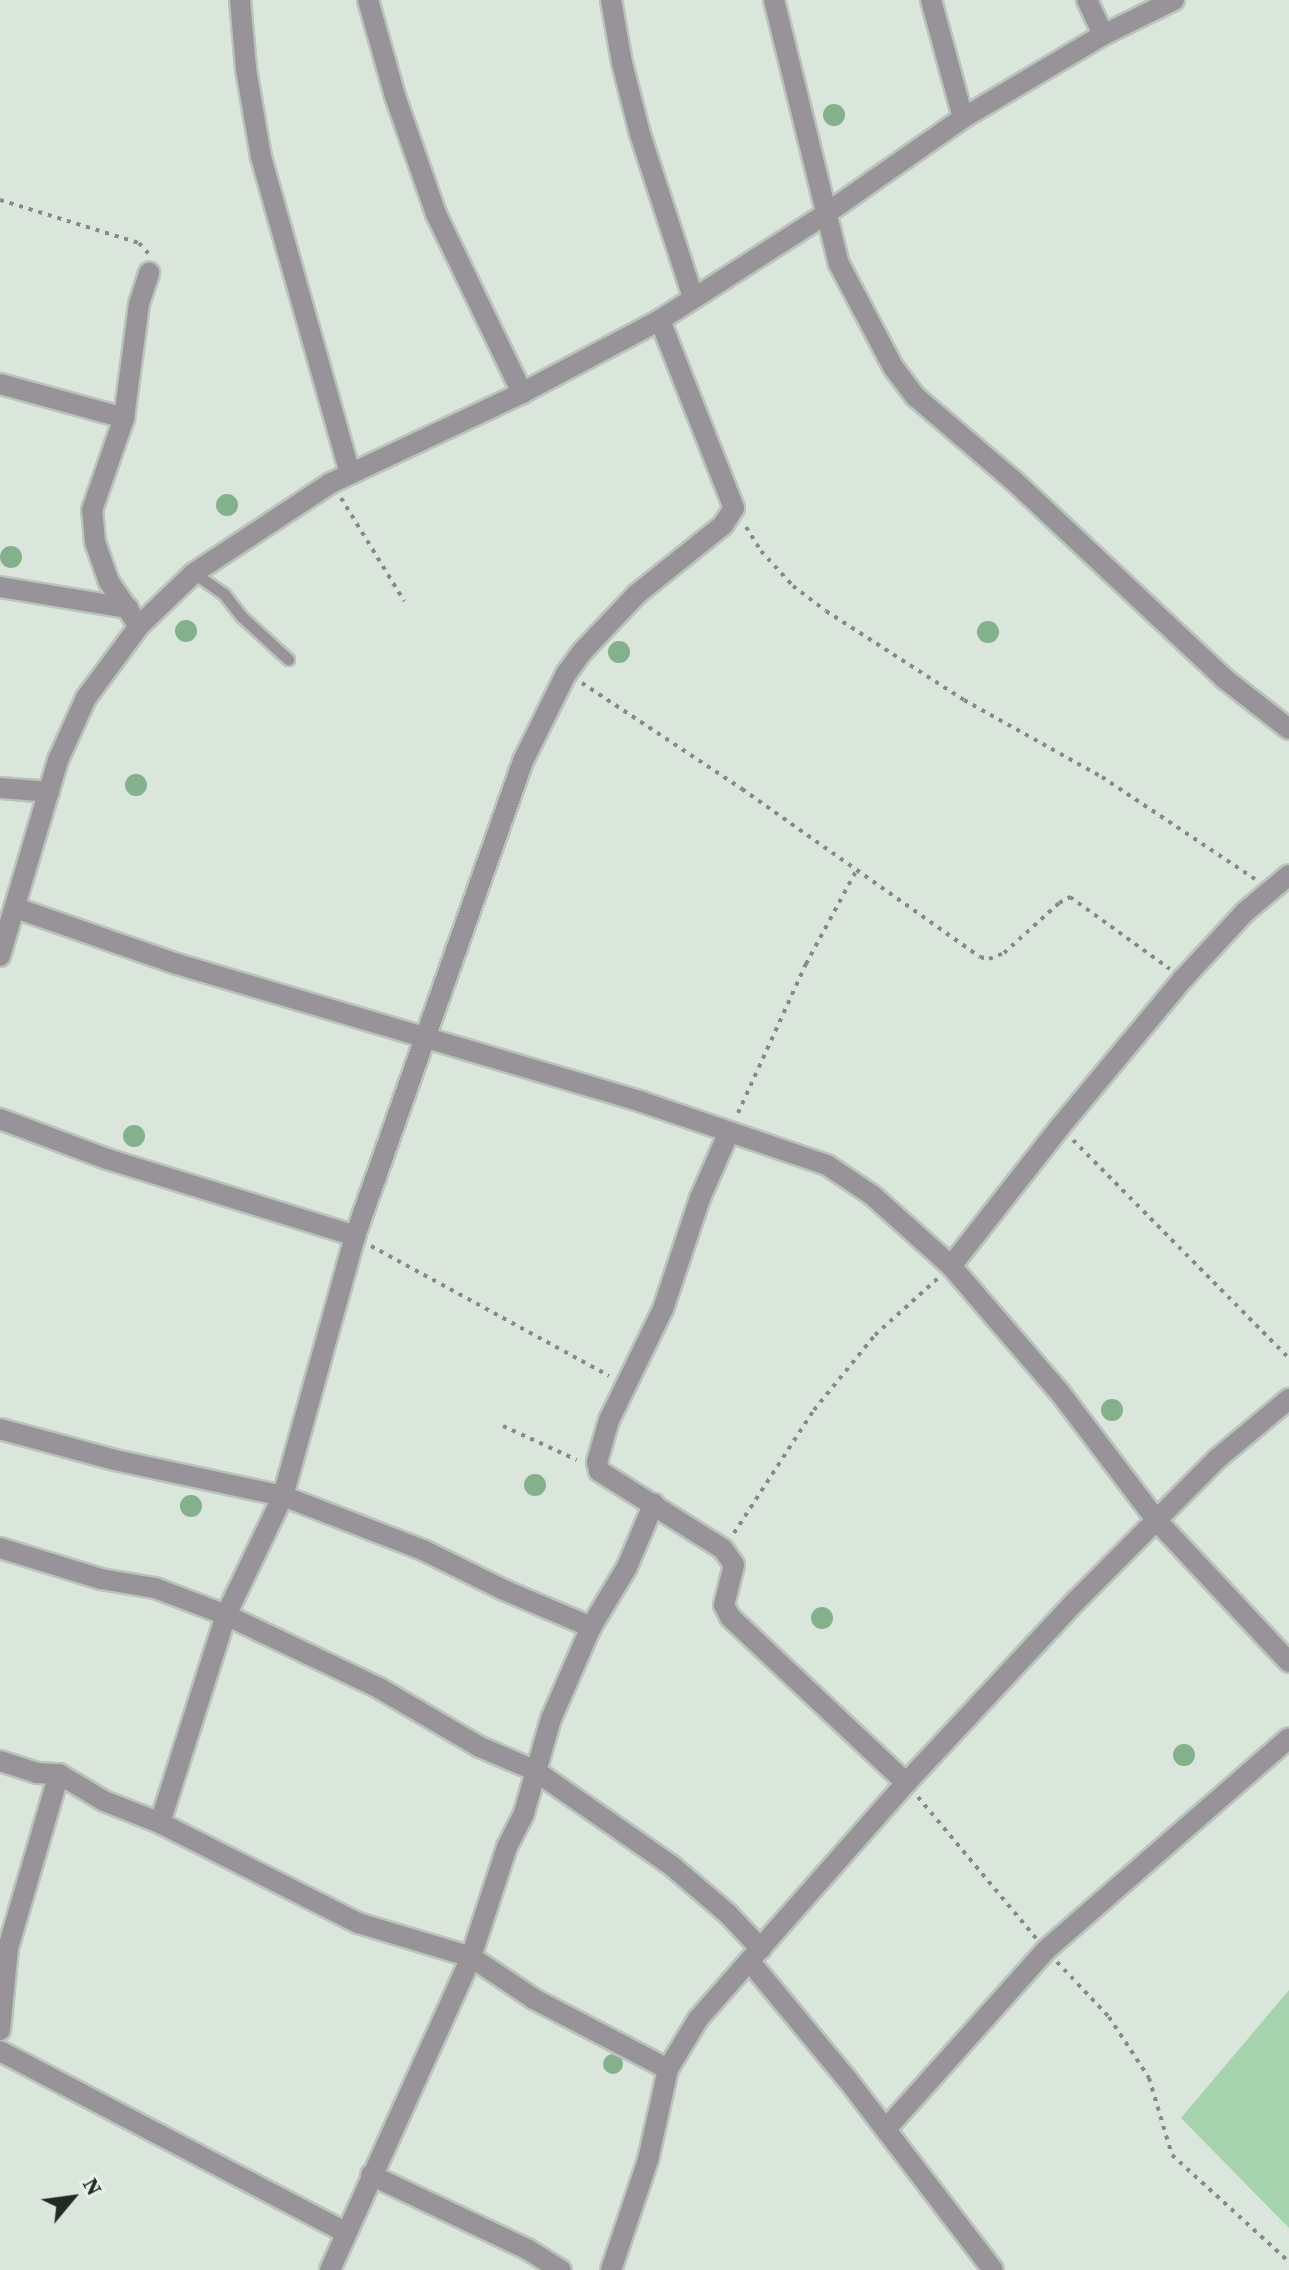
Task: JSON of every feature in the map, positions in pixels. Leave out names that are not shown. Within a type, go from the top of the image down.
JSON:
[{"type":"street","points":[[240,0],[246,69],[261,157],[350,473]]},
{"type":"street","points":[[368,0],[395,96],[436,214],[522,393]]},
{"type":"street","points":[[611,0],[622,63],[640,134],[693,297]]},
{"type":"street","points":[[774,0],[824,215],[839,264],[893,367],[916,397],[1013,480],[1225,679],[1289,729]]},
{"type":"street","points":[[931,0],[963,118]]},
{"type":"street","points":[[1087,0],[1103,35]]},
{"type":"street","points":[[0,956],[58,760],[86,698],[139,626],[194,573],[331,483],[522,393],[660,320],[824,215],[963,118],[1103,35],[1174,0]]},
{"type":"street","points":[[139,626],[109,582],[95,542],[92,510],[124,418],[139,304],[149,273]]},
{"type":"street","points":[[160,1823],[226,1615],[283,1496],[355,1236],[499,821],[523,761],[566,674],[601,630],[637,594],[723,525],[734,508],[660,320]]},
{"type":"street","points":[[0,384],[124,418]]},
{"type":"street","points":[[0,587],[128,608]]},
{"type":"street","points":[[0,788],[49,792]]},
{"type":"street","points":[[951,1266],[1060,1127],[1183,979],[1271,889],[1289,875]]},
{"type":"street","points":[[16,908],[177,964],[426,1035],[827,1165],[872,1195],[951,1266],[1070,1405],[1157,1521],[1289,1662]]},
{"type":"street","points":[[0,1119],[198,1189],[355,1236]]},
{"type":"street","points":[[729,1132],[700,1198],[663,1309],[625,1384],[599,1445],[599,1471],[723,1549],[734,1565],[724,1605],[726,1612],[906,1783]]},
{"type":"street","points":[[611,2270],[648,2160],[668,2069],[698,2019],[906,1783],[1076,1601],[1217,1459],[1289,1399]]},
{"type":"street","points":[[0,1429],[115,1460],[283,1496],[423,1550],[504,1590],[591,1627]]},
{"type":"street","points":[[330,2270],[471,1957],[507,1847],[524,1813],[534,1770],[591,1627],[627,1567],[654,1503]]},
{"type":"street","points":[[0,1548],[101,1579],[155,1588],[226,1615],[368,1682],[480,1747],[534,1770],[672,1866],[728,1914],[756,1956],[993,2270]]},
{"type":"street","points":[[886,2129],[1046,1950],[1289,1738]]},
{"type":"street","points":[[0,1761],[37,1773],[59,1774],[137,1817],[160,1823],[358,1923],[471,1957],[534,1999],[668,2069]]},
{"type":"street","points":[[0,2030],[8,1948],[59,1774]]},
{"type":"street","points":[[0,2051],[346,2233]]},
{"type":"street","points":[[371,2175],[527,2249],[561,2270]]},
{"type":"lane","points":[[194,573],[224,594],[241,616],[288,659]]},
{"type":"path","points":[[0,200],[139,243],[146,247],[150,256],[149,273]]},
{"type":"path","points":[[331,483],[404,601]]},
{"type":"path","points":[[734,508],[761,551],[793,586],[826,611],[964,700],[1102,777],[1271,889]]},
{"type":"path","points":[[566,674],[742,789],[980,957],[989,959],[1004,953],[1059,903],[1070,897],[1183,979]]},
{"type":"path","points":[[729,1132],[806,964],[856,871]]},
{"type":"path","points":[[1060,1127],[1289,1358]]},
{"type":"path","points":[[355,1236],[511,1325],[625,1384]]},
{"type":"path","points":[[723,1549],[814,1410],[875,1335],[951,1266]]},
{"type":"path","points":[[503,1426],[599,1471]]},
{"type":"path","points":[[906,1783],[1046,1950],[1109,2017],[1149,2078],[1172,2155],[1289,2262]]},
{"type":"green space","points":[[1289,1990],[1289,2228],[1181,2118]]},
{"type":"building","points":[[834,104],[842,107],[845,115],[842,123],[834,126],[826,123],[823,115],[826,107]]},
{"type":"building","points":[[227,494],[235,497],[238,505],[235,513],[227,516],[219,513],[216,505],[219,497]]},
{"type":"building","points":[[11,546],[19,549],[22,557],[19,565],[11,568],[3,565],[0,557],[3,549]]},
{"type":"building","points":[[186,620],[194,623],[197,631],[194,639],[186,642],[178,639],[175,631],[178,623]]},
{"type":"building","points":[[988,621],[996,624],[999,632],[996,640],[988,643],[980,640],[977,632],[980,624]]},
{"type":"building","points":[[619,641],[627,644],[630,652],[627,660],[619,663],[611,660],[608,652],[611,644]]},
{"type":"building","points":[[136,774],[144,777],[147,785],[144,793],[136,796],[128,793],[125,785],[128,777]]},
{"type":"building","points":[[134,1125],[142,1128],[145,1136],[142,1144],[134,1147],[126,1144],[123,1136],[126,1128]]},
{"type":"building","points":[[1112,1399],[1120,1402],[1123,1410],[1120,1418],[1112,1421],[1104,1418],[1101,1410],[1104,1402]]},
{"type":"building","points":[[535,1474],[543,1477],[546,1485],[543,1493],[535,1496],[527,1493],[524,1485],[527,1477]]},
{"type":"building","points":[[191,1495],[199,1498],[202,1506],[199,1514],[191,1517],[183,1514],[180,1506],[183,1498]]},
{"type":"building","points":[[822,1607],[830,1610],[833,1618],[830,1626],[822,1629],[814,1626],[811,1618],[814,1610]]},
{"type":"building","points":[[1184,1744],[1192,1747],[1195,1755],[1192,1763],[1184,1766],[1176,1763],[1173,1755],[1176,1747]]},
{"type":"building","points":[[613,2054],[620,2057],[623,2064],[620,2071],[613,2074],[606,2071],[603,2064],[606,2057]]}]
